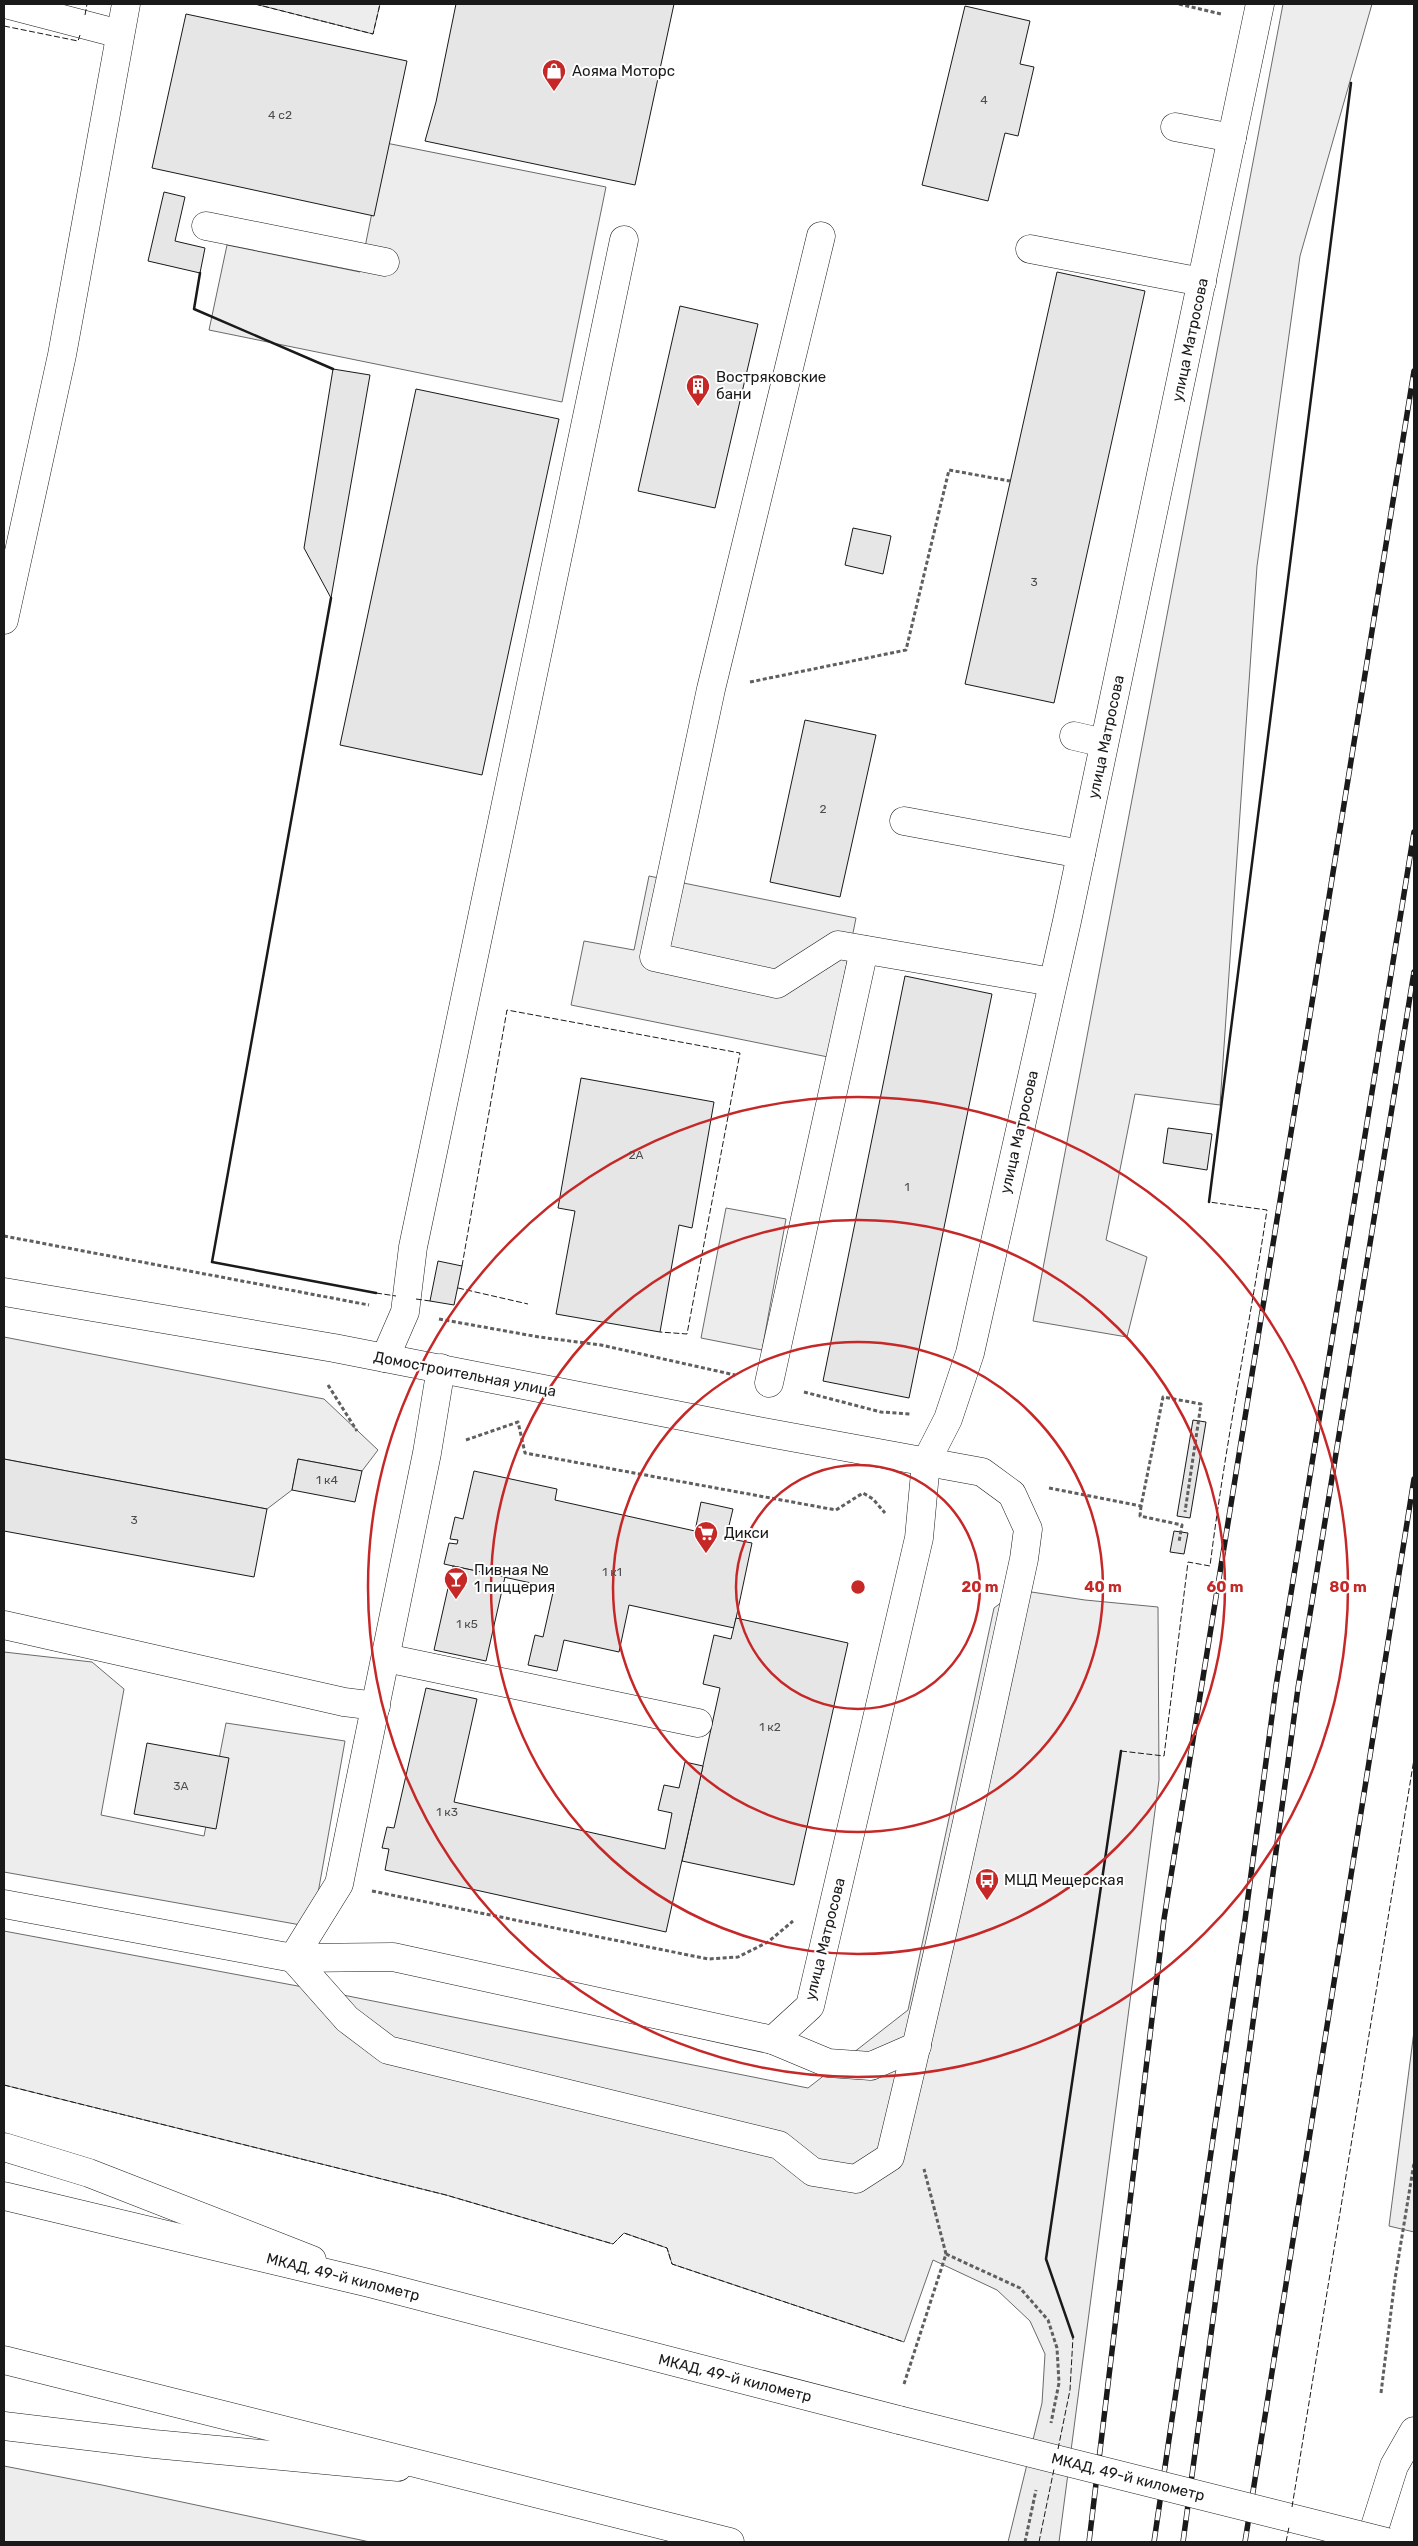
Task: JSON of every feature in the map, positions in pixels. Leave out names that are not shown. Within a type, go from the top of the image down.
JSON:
[{"type":"main road","points":[[5,4],[120,34]]},
{"type":"main road","points":[[4,620],[62,355],[126,4]]},
{"type":"main road","name":"улица Матросова","points":[[773,2040],[810,2006],[919,1538],[926,1462],[948,1419],[970,1353],[1081,854],[1260,4]]},
{"type":"main road","points":[[1175,127],[1232,138]]},
{"type":"main road","points":[[206,226],[385,262]]},
{"type":"main road","points":[[821,236],[711,689],[654,957],[777,984],[838,945],[1052,982]]},
{"type":"main road","points":[[385,1358],[405,1312],[413,1247],[624,240]]},
{"type":"main road","points":[[1030,249],[1202,282]]},
{"type":"main road","points":[[1074,736],[1104,743]]},
{"type":"main road","points":[[904,821],[1081,854]]},
{"type":"main road","points":[[769,1383],[864,950]]},
{"type":"main road","name":"Домостроительная улица","points":[[4,1292],[441,1368],[546,1390],[926,1462]]},
{"type":"main road","points":[[293,1958],[339,1884],[427,1453],[441,1368]]},
{"type":"main road","points":[[293,1958],[347,2019],[388,2050],[780,2145],[813,2172],[856,2179],[890,2157],[917,2046],[1003,1656],[1024,1559],[1028,1529],[1012,1494],[982,1472],[926,1462]]},
{"type":"main road","points":[[4,1625],[344,1702],[376,1706]]},
{"type":"main road","points":[[386,1658],[698,1723]]},
{"type":"main road","points":[[4,1904],[293,1958],[393,1957],[773,2040],[828,2063],[870,2066],[917,2046]]},
{"type":"main road","points":[[4,2147],[89,2173],[369,2283]]},
{"type":"main road","name":"МКАД, 49-й километр","points":[[4,2196],[369,2283],[899,2420],[1387,2542]]},
{"type":"main road","points":[[4,2360],[730,2542]]},
{"type":"main road","points":[[4,2426],[154,2444],[449,2472]]},
{"type":"main road","points":[[1370,2542],[1394,2466],[1414,2430]]},
{"type":"path","points":[[1179,4],[1227,15]]},
{"type":"path","points":[[711,689],[906,650],[949,470],[1010,481]]},
{"type":"path","points":[[4,1236],[539,1337],[600,1345],[769,1383],[881,1412],[913,1415]]},
{"type":"path","points":[[328,1385],[357,1431]]},
{"type":"path","points":[[1179,1542],[1182,1525],[1140,1516],[1163,1397],[1201,1404],[1185,1512]]},
{"type":"path","points":[[427,1453],[518,1422],[525,1453],[836,1510],[863,1493]]},
{"type":"path","points":[[1047,1488],[1141,1506]]},
{"type":"path","points":[[339,1884],[708,1959],[738,1957],[768,1942],[794,1920]]},
{"type":"path","points":[[890,2157],[923,2164],[946,2254],[902,2389]]},
{"type":"path","points":[[1381,2393],[1395,2279],[1414,2163]]},
{"type":"path","points":[[946,2254],[1020,2288],[1048,2320],[1057,2348],[1059,2382]]},
{"type":"shaded area","points":[[255,4],[380,4],[373,34]]},
{"type":"shaded area","points":[[1283,4],[1372,4],[1300,256],[1257,566],[1220,1105],[1135,1094],[1106,1240],[1147,1257],[1127,1337],[1033,1321]]},
{"type":"shaded area","points":[[386,143],[606,187],[562,402],[209,330],[227,245],[360,272]]},
{"type":"shaded area","points":[[649,876],[856,918],[828,1057],[571,1005],[584,941],[634,950]]},
{"type":"shaded area","points":[[726,1208],[786,1219],[762,1350],[701,1338]]},
{"type":"shaded area","points":[[4,1337],[324,1399],[378,1450],[362,1471],[298,1459],[292,1490],[267,1509],[4,1459]]},
{"type":"shaded area","points":[[1018,1590],[1085,1600],[1158,1607],[1159,1780],[1059,2542],[1008,2542],[1042,2403],[1045,2354],[1030,2321],[997,2290],[933,2260],[904,2342],[672,2264],[667,2248],[624,2233],[613,2244],[446,2195],[4,2085],[4,1931],[303,1987],[808,2088],[908,2010],[994,1608]]},
{"type":"shaded area","points":[[4,1652],[92,1662],[124,1689],[101,1815],[204,1836],[226,1723],[345,1741],[312,1927],[4,1872]]},
{"type":"shaded area","points":[[1414,2031],[1414,2232],[1389,2226]]},
{"type":"shaded area","points":[[4,2466],[102,2485],[370,2542],[4,2542]]},
{"type":"building","points":[[456,4],[674,4],[635,185],[425,141],[436,102]]},
{"type":"building","points":[[965,6],[1030,21],[1020,64],[1034,67],[1018,136],[1005,133],[988,201],[922,185]]},
{"type":"building","points":[[186,14],[407,61],[374,216],[152,168]]},
{"type":"building","points":[[164,192],[185,197],[175,241],[205,248],[200,273],[148,261]]},
{"type":"building","points":[[1057,272],[1145,291],[1054,703],[965,684]]},
{"type":"building","name":"Востряковские бани","points":[[680,306],[758,324],[715,508],[638,491]]},
{"type":"building","points":[[333,369],[370,375],[331,598],[304,548]]},
{"type":"building","points":[[416,389],[559,419],[482,775],[340,745]]},
{"type":"building","points":[[853,528],[891,536],[883,574],[845,565]]},
{"type":"building","points":[[805,720],[876,735],[840,897],[770,882]]},
{"type":"building","points":[[905,976],[992,994],[909,1398],[823,1381]]},
{"type":"building","points":[[581,1078],[714,1102],[692,1228],[679,1225],[660,1332],[556,1314],[575,1211],[558,1208]]},
{"type":"building","points":[[1168,1128],[1212,1134],[1207,1170],[1163,1163]]},
{"type":"building","points":[[438,1261],[462,1266],[454,1305],[430,1301]]},
{"type":"building","points":[[1193,1420],[1206,1422],[1190,1518],[1177,1516]]},
{"type":"building","points":[[4,1459],[267,1509],[254,1577],[4,1531]]},
{"type":"building","points":[[298,1459],[362,1471],[355,1502],[292,1490]]},
{"type":"building","points":[[474,1471],[557,1489],[555,1500],[695,1531],[701,1502],[733,1509],[726,1538],[752,1543],[734,1628],[629,1605],[619,1652],[564,1640],[557,1671],[528,1665],[535,1635],[543,1637],[554,1588],[444,1564],[449,1543],[457,1544],[458,1540],[450,1539],[455,1517],[463,1519]]},
{"type":"building","points":[[1174,1531],[1188,1533],[1184,1554],[1170,1552]]},
{"type":"building","points":[[453,1566],[505,1577],[486,1661],[434,1650]]},
{"type":"building","points":[[736,1618],[848,1643],[794,1885],[682,1861],[720,1688],[703,1684],[714,1635],[731,1639]]},
{"type":"building","points":[[426,1688],[477,1699],[454,1802],[665,1849],[672,1813],[658,1810],[664,1785],[679,1788],[685,1762],[703,1766],[666,1932],[385,1870],[389,1849],[382,1848],[387,1827],[394,1828]]},
{"type":"building","points":[[147,1743],[229,1758],[216,1829],[134,1814]]},
{"type":"railway","points":[[1089,2542],[1164,1919],[1414,371]]},
{"type":"railway","points":[[1154,2542],[1245,1920],[1276,1686],[1414,832]]},
{"type":"railway","points":[[1183,2542],[1298,1688],[1414,972]]},
{"type":"railway","points":[[1245,2542],[1414,1479]]},
{"type":"fence","points":[[85,15],[87,4]]},
{"type":"fence","points":[[255,4],[373,34],[380,4]]},
{"type":"fence","points":[[4,26],[78,41],[80,35]]},
{"type":"fence","points":[[462,1266],[507,1010],[740,1053],[687,1334],[660,1332]]},
{"type":"fence","points":[[1121,1751],[1164,1756],[1188,1562],[1210,1566],[1260,1255],[1267,1210],[1209,1202]]},
{"type":"fence","points":[[458,1288],[528,1304]]},
{"type":"fence","points":[[376,1293],[396,1296]]},
{"type":"fence","points":[[416,1299],[430,1301]]},
{"type":"fence","points":[[1292,2507],[1414,1759]]},
{"type":"fence","points":[[4,2085],[446,2195],[613,2244],[624,2233],[667,2248],[672,2264],[904,2342]]},
{"type":"fence","points":[[1058,2449],[1070,2390],[1073,2337]]},
{"type":"fence","points":[[1039,2542],[1054,2469]]},
{"type":"fence","points":[[1286,2542],[1289,2527]]},
{"type":"wall","points":[[1209,1202],[1351,83]]},
{"type":"wall","points":[[200,273],[194,309],[333,369]]},
{"type":"wall","points":[[331,598],[212,1262],[376,1293]]},
{"type":"wall","points":[[1073,2337],[1046,2259],[1121,1751]]},
{"type":"place","name":"Аояма Моторс","points":[[554,92]]},
{"type":"place","name":"Востряковские бани","points":[[698,407]]},
{"type":"place","name":"Дикси","points":[[706,1554]]},
{"type":"place","name":"Пивная № 1 пиццерия","points":[[456,1600]]},
{"type":"place","name":"МЦД Мещерская","points":[[987,1901]]}]
